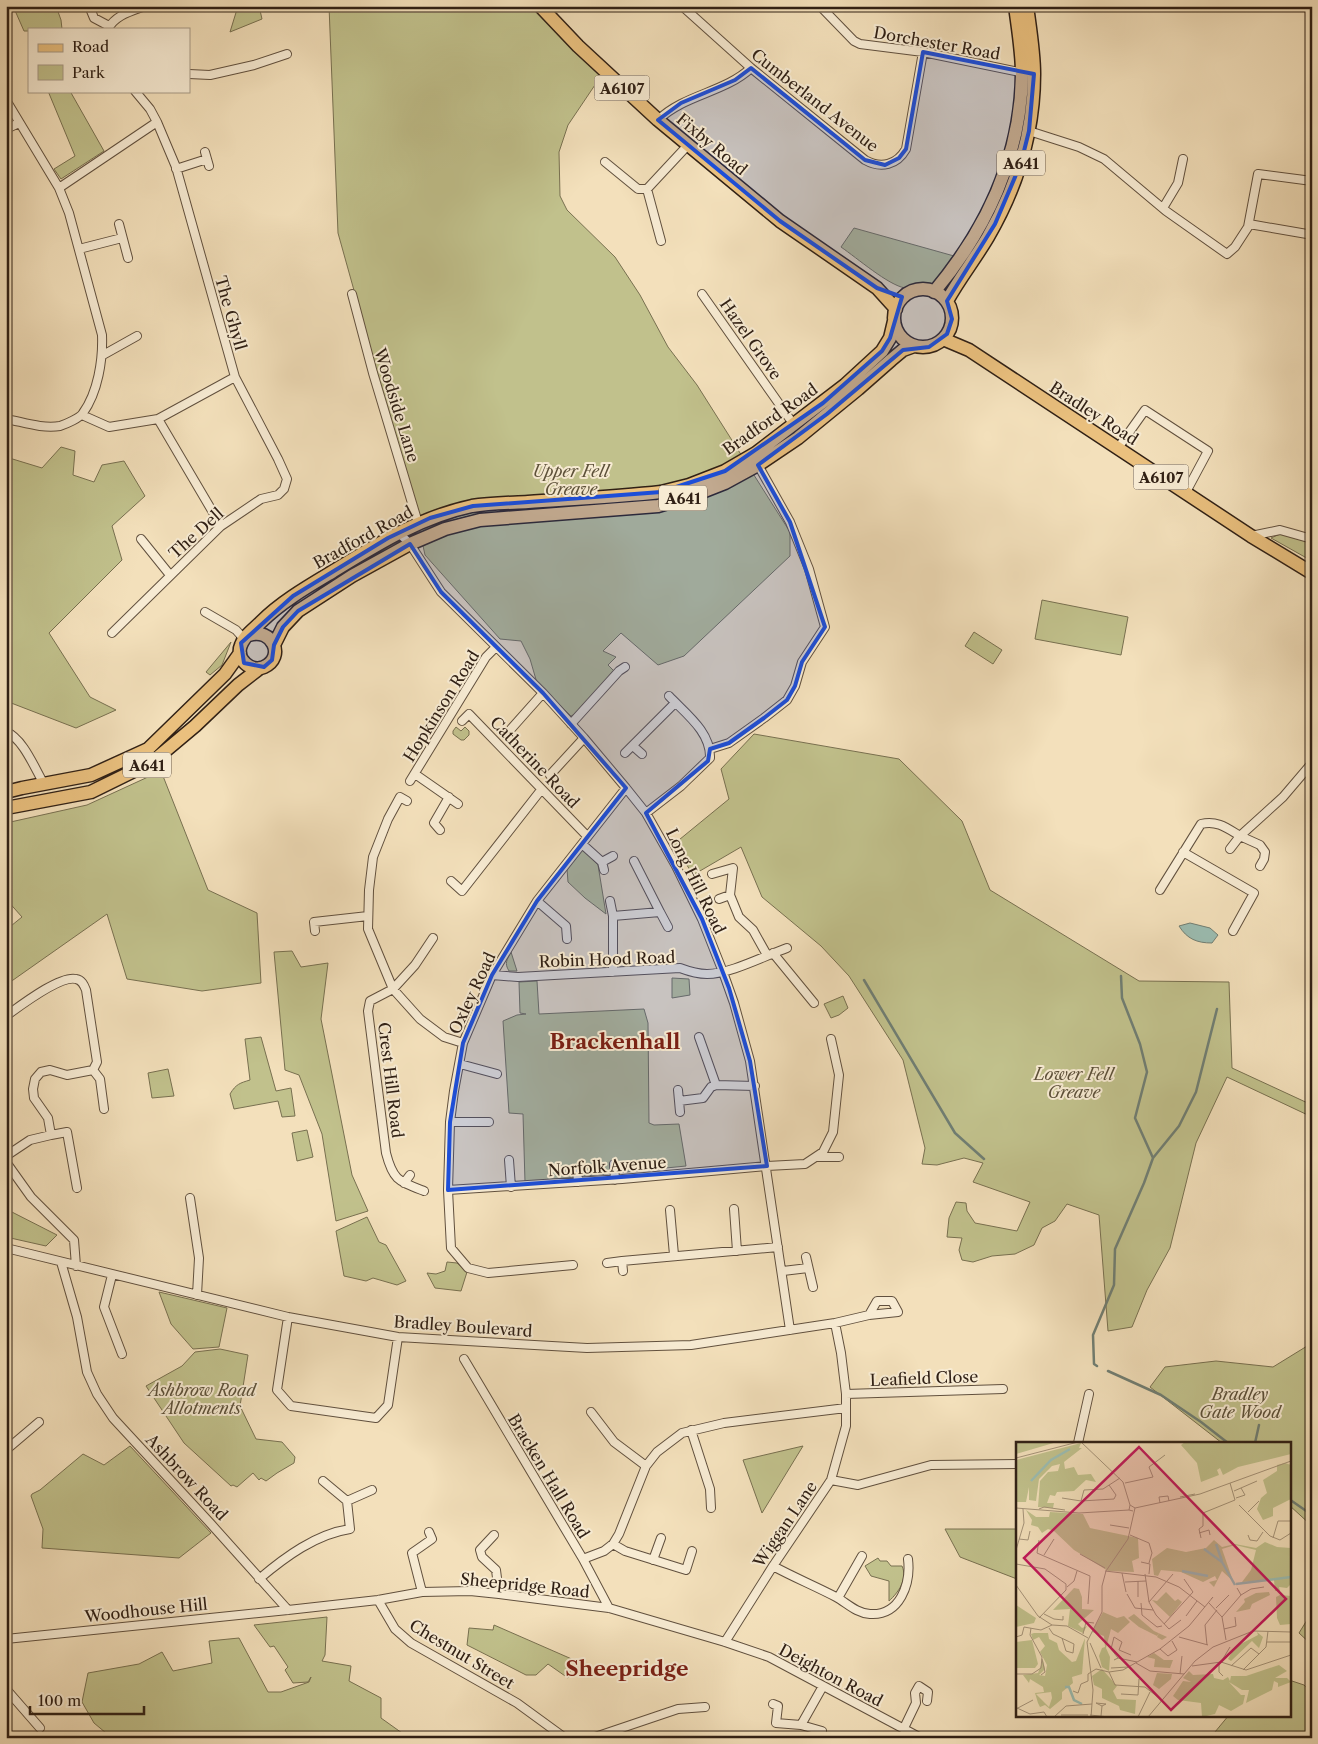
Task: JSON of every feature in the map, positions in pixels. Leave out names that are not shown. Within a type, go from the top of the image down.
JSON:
[{"type":"main road","name":"Fixby Road","points":[[540,6],[578,46],[658,120],[780,221],[877,288],[903,297]]},
{"type":"main road","name":"A641","points":[[934,292],[967,248],[999,188],[1010,158],[1028,73],[1015,6]]},
{"type":"main road","name":"A641","points":[[946,301],[987,239],[1002,210],[1021,162],[1029,131],[1027,6]]},
{"type":"main road","name":"Fixby Road","points":[[877,288],[895,315]]},
{"type":"main road","points":[[903,297],[910,292],[918,290],[934,292],[946,301],[951,310],[952,319],[950,328],[943,339]]},
{"type":"main road","name":"A641","points":[[895,315],[903,297]]},
{"type":"main road","points":[[895,315],[900,336],[914,346]]},
{"type":"main road","name":"Bradford Road","points":[[246,637],[262,621],[293,596],[398,532],[430,518],[473,506],[661,492],[689,485],[725,471],[756,453],[845,385],[882,351],[890,338],[895,315]]},
{"type":"main road","name":"Bradley Road","points":[[950,328],[969,350]]},
{"type":"main road","name":"A641","points":[[914,346],[930,346],[943,339]]},
{"type":"main road","name":"Bradley Road","points":[[943,339],[969,350],[1250,536],[1312,573]]},
{"type":"main road","name":"Bradford Road","points":[[6,808],[90,792],[152,762],[195,726],[238,685],[272,660],[275,650],[274,644],[283,627],[298,611],[352,576],[410,544],[445,529],[480,520],[658,506],[726,483],[758,465],[820,420],[903,350],[914,346]]},
{"type":"main road","points":[[260,668],[249,667],[241,659],[241,644],[246,637],[260,633],[266,635],[274,644]]},
{"type":"main road","name":"A641","points":[[6,792],[91,775],[148,749],[225,674],[240,653]]},
{"type":"street","points":[[89,6],[94,18],[108,28],[116,19],[145,6]]},
{"type":"street","name":"Cumberland Avenue","points":[[682,6],[751,68],[866,160],[875,164],[885,165],[900,158],[906,149],[922,52]]},
{"type":"street","name":"Dorchester Road","points":[[820,6],[860,44],[922,52],[1028,73]]},
{"type":"street","points":[[190,74],[213,74],[254,65],[287,54]]},
{"type":"street","points":[[658,120],[681,103],[735,80],[751,68]]},
{"type":"street","name":"The Ghyll","points":[[136,92],[150,109],[157,122],[176,169],[235,377],[278,459]]},
{"type":"street","points":[[6,100],[59,188],[69,213],[102,335],[102,355],[94,392],[82,415],[61,426],[44,426],[6,419]]},
{"type":"street","points":[[59,188],[157,122]]},
{"type":"street","points":[[6,129],[19,123]]},
{"type":"street","points":[[1029,131],[1079,148],[1104,159],[1163,208],[1227,254],[1235,246],[1249,224],[1258,174],[1312,181]]},
{"type":"street","points":[[605,162],[638,189],[647,189],[688,145]]},
{"type":"street","points":[[176,169],[207,159]]},
{"type":"street","points":[[1163,208],[1178,183],[1183,159]]},
{"type":"street","points":[[647,189],[661,240]]},
{"type":"street","points":[[119,224],[128,258]]},
{"type":"street","points":[[1249,224],[1306,234]]},
{"type":"street","points":[[79,249],[122,238]]},
{"type":"street","name":"Woodside Lane","points":[[352,294],[373,373],[418,523]]},
{"type":"street","name":"Hazel Grove","points":[[702,294],[794,425]]},
{"type":"street","points":[[102,355],[136,336]]},
{"type":"street","points":[[82,415],[109,428],[158,419],[235,377]]},
{"type":"street","points":[[1118,448],[1145,410],[1208,451],[1186,492]]},
{"type":"street","points":[[158,419],[221,526]]},
{"type":"street","name":"The Dell","points":[[112,633],[221,526],[261,499],[278,495],[284,489],[287,479],[278,459]]},
{"type":"street","points":[[710,749],[729,743],[787,700],[795,686],[802,662],[825,627],[809,568],[790,522],[758,465]]},
{"type":"street","points":[[1250,536],[1280,530],[1312,539]]},
{"type":"street","name":"Long Hill Road","points":[[398,532],[410,544],[441,592],[543,693],[584,738],[646,813],[702,919],[734,1003],[750,1061],[783,1271],[790,1330]]},
{"type":"street","points":[[142,539],[170,575]]},
{"type":"street","points":[[204,612],[246,637]]},
{"type":"street","name":"Hopkinson Road","points":[[410,781],[486,657],[496,647]]},
{"type":"street","points":[[571,724],[622,669],[611,664]]},
{"type":"street","points":[[511,729],[514,719],[543,693]]},
{"type":"street","points":[[646,813],[662,802],[710,758],[710,749],[706,739],[696,724],[669,696]]},
{"type":"street","points":[[625,753],[676,703]]},
{"type":"street","name":"Catherine Road","points":[[462,721],[469,714],[541,790],[588,836]]},
{"type":"street","points":[[6,732],[13,735],[23,748],[44,784]]},
{"type":"street","points":[[550,774],[584,738]]},
{"type":"street","points":[[633,746],[642,754]]},
{"type":"street","points":[[1230,849],[1240,836],[1283,798],[1312,763]]},
{"type":"street","points":[[415,774],[458,804]]},
{"type":"street","name":"Oxley Road","points":[[573,1265],[488,1273],[468,1268],[451,1248],[448,1190],[450,1122],[463,1043],[492,975],[537,901],[626,788]]},
{"type":"street","points":[[451,881],[462,891],[541,790]]},
{"type":"street","points":[[407,801],[400,796],[388,819],[373,857],[369,890],[368,929],[393,989],[420,1019],[444,1037],[463,1043]]},
{"type":"street","points":[[440,830],[434,823],[449,797]]},
{"type":"street","points":[[1160,890],[1201,824],[1212,821],[1260,845],[1265,852],[1260,866]]},
{"type":"street","points":[[582,844],[602,862],[604,870]]},
{"type":"street","points":[[1183,852],[1254,893],[1233,932]]},
{"type":"street","points":[[602,862],[613,856]]},
{"type":"street","points":[[634,861],[668,928]]},
{"type":"street","points":[[712,874],[733,868],[730,895],[739,917],[754,930],[770,954],[814,1003]]},
{"type":"street","points":[[719,899],[730,895]]},
{"type":"street","points":[[537,901],[566,926],[567,939]]},
{"type":"street","points":[[610,901],[613,916],[613,972]]},
{"type":"street","points":[[613,916],[660,912]]},
{"type":"street","points":[[313,923],[368,916]]},
{"type":"street","points":[[393,989],[414,964],[431,948],[433,938]]},
{"type":"street","name":"Robin Hood Road","points":[[492,975],[518,976],[680,968],[707,974],[723,972],[787,948]]},
{"type":"street","points":[[6,1016],[33,997],[55,985],[77,978],[83,983],[86,990],[97,1062],[93,1070]]},
{"type":"street","name":"Crest Hill Road","points":[[393,989],[370,1001],[368,1011],[386,1153],[391,1171],[404,1183]]},
{"type":"street","points":[[700,1037],[716,1085]]},
{"type":"street","points":[[816,1157],[823,1152],[833,1132],[839,1076],[831,1039]]},
{"type":"street","points":[[460,1064],[497,1074]]},
{"type":"street","points":[[51,1135],[48,1118],[34,1098],[35,1079],[41,1072],[50,1070],[67,1075],[93,1070]]},
{"type":"street","points":[[93,1070],[100,1079],[104,1109]]},
{"type":"street","points":[[679,1101],[704,1098],[711,1088],[716,1085],[754,1086]]},
{"type":"street","points":[[678,1090],[680,1112]]},
{"type":"street","points":[[450,1122],[489,1122]]},
{"type":"street","points":[[6,1156],[30,1140],[68,1132],[77,1188]]},
{"type":"street","name":"Norfolk Avenue","points":[[448,1190],[615,1180],[806,1164],[816,1157],[839,1157]]},
{"type":"street","points":[[509,1160],[513,1169],[511,1186]]},
{"type":"street","points":[[6,1162],[31,1197],[74,1240],[76,1266]]},
{"type":"street","points":[[614,1164],[615,1180]]},
{"type":"street","points":[[577,1170],[578,1182]]},
{"type":"street","points":[[410,1175],[404,1183],[424,1191]]},
{"type":"street","points":[[190,1198],[199,1258],[196,1295]]},
{"type":"street","points":[[734,1208],[737,1251]]},
{"type":"street","points":[[670,1210],[674,1255]]},
{"type":"street","points":[[607,1263],[674,1255],[778,1247]]},
{"type":"street","points":[[6,1248],[61,1262]]},
{"type":"street","points":[[806,1257],[813,1287]]},
{"type":"street","points":[[622,1261],[623,1271]]},
{"type":"street","name":"Bradley Boulevard","points":[[61,1262],[288,1317],[398,1337],[558,1346],[634,1347],[691,1345],[835,1323],[869,1315]]},
{"type":"street","name":"Ashbrow Road","points":[[61,1262],[77,1317],[86,1372],[97,1394],[113,1418],[288,1610]]},
{"type":"street","points":[[783,1271],[808,1268]]},
{"type":"street","points":[[112,1275],[104,1307],[122,1354]]},
{"type":"street","points":[[288,1317],[277,1390],[291,1406],[376,1418],[388,1406],[398,1337]]},
{"type":"street","points":[[831,1480],[846,1426],[846,1394],[835,1323]]},
{"type":"street","name":"Bracken Hall Road","points":[[464,1358],[583,1559],[609,1608]]},
{"type":"street","name":"Leafield Close","points":[[846,1394],[1003,1389]]},
{"type":"street","points":[[1078,1442],[1088,1394]]},
{"type":"street","points":[[583,1559],[604,1551],[613,1544],[619,1534],[646,1466],[657,1452],[682,1433],[724,1423],[846,1408]]},
{"type":"street","points":[[591,1412],[614,1442],[646,1466]]},
{"type":"street","points":[[6,1450],[39,1422]]},
{"type":"street","points":[[692,1430],[710,1489],[711,1508]]},
{"type":"street","name":"Wiggan Lane","points":[[725,1642],[831,1480],[858,1485],[931,1465],[1016,1464]]},
{"type":"street","points":[[259,1579],[281,1560],[309,1543],[341,1530],[350,1529],[347,1501],[323,1481]]},
{"type":"street","points":[[347,1501],[372,1490]]},
{"type":"street","points":[[494,1535],[480,1550],[482,1557],[496,1570],[499,1594]]},
{"type":"street","points":[[653,1560],[661,1538]]},
{"type":"street","points":[[422,1592],[412,1553],[433,1539]]},
{"type":"street","points":[[613,1544],[625,1551],[686,1570],[692,1551]]},
{"type":"street","points":[[838,1598],[862,1556]]},
{"type":"street","points":[[773,1566],[838,1598],[857,1611],[869,1614],[886,1613],[897,1603],[906,1589],[910,1571],[908,1559]]},
{"type":"street","name":"Sheepridge Road","points":[[288,1610],[378,1600],[422,1592],[470,1591],[609,1608],[725,1642]]},
{"type":"street","name":"Chestnut Street","points":[[378,1600],[395,1628],[412,1643],[517,1703],[554,1735],[565,1738]]},
{"type":"street","name":"Woodhouse Hill","points":[[6,1639],[288,1610]]},
{"type":"street","name":"Deighton Road","points":[[725,1642],[769,1657],[921,1738]]},
{"type":"street","points":[[802,1725],[823,1686]]},
{"type":"street","points":[[904,1728],[916,1703],[914,1693],[919,1686],[928,1692],[927,1701]]},
{"type":"street","points":[[6,1689],[40,1728]]},
{"type":"street","points":[[773,1704],[778,1706],[772,1722],[802,1725],[822,1731]]},
{"type":"street","points":[[592,1738],[678,1709],[705,1707]]},
{"type":"highlighted area","points":[[923,52],[1034,74],[1029,131],[1021,163],[995,224],[947,301],[952,319],[947,334],[929,347],[903,350],[827,414],[758,465],[790,522],[825,627],[802,662],[795,686],[787,700],[764,718],[729,743],[710,749],[708,761],[646,813],[702,919],[729,988],[750,1061],[767,1166],[448,1190],[450,1122],[463,1043],[492,975],[537,901],[626,788],[543,693],[441,592],[410,544],[298,611],[283,627],[274,645],[272,660],[264,667],[244,663],[241,643],[293,596],[388,538],[430,518],[473,506],[661,492],[725,471],[823,403],[882,351],[890,338],[902,297],[877,288],[780,221],[658,120],[681,103],[735,80],[751,68],[865,160],[885,165],[899,158],[906,149]]},
{"type":"green space","points":[[13,6],[56,6],[62,28],[28,28],[28,31],[24,31]]},
{"type":"green space","points":[[238,6],[259,6],[262,19],[230,32]]},
{"type":"green space","name":"Upper Fell Greave","points":[[329,6],[534,6],[601,76],[568,125],[559,152],[560,196],[567,210],[615,257],[640,295],[668,347],[697,385],[790,532],[790,556],[684,656],[658,665],[621,633],[603,651],[616,657],[608,665],[616,673],[571,716],[537,683],[530,659],[521,641],[500,639],[425,555],[415,509],[338,233]]},
{"type":"green space","points":[[48,92],[71,92],[104,151],[61,179],[54,169],[75,156]]},
{"type":"green space","points":[[854,228],[954,256],[933,286],[905,288],[881,277],[841,247]]},
{"type":"green space","points":[[61,447],[75,451],[73,475],[94,482],[102,465],[124,461],[145,496],[112,526],[122,560],[49,633],[90,697],[116,710],[76,728],[6,701],[6,457],[42,468]]},
{"type":"green space","points":[[1280,534],[1312,543],[1312,561],[1271,538]]},
{"type":"green space","points":[[1042,600],[1128,617],[1121,655],[1035,639]]},
{"type":"green space","points":[[974,632],[1002,650],[993,664],[965,646]]},
{"type":"green space","points":[[231,642],[222,665],[210,675],[206,672]]},
{"type":"green space","points":[[456,727],[461,731],[465,727],[469,731],[469,735],[464,740],[453,734]]},
{"type":"green space","name":"Lower Fell Greave","points":[[754,734],[899,759],[962,821],[990,890],[1139,981],[1229,982],[1232,1068],[1312,1105],[1312,1117],[1227,1077],[1196,1143],[1170,1248],[1147,1290],[1132,1327],[1108,1331],[1099,1215],[1067,1204],[1055,1221],[1042,1228],[1034,1245],[1015,1254],[992,1256],[973,1262],[962,1260],[959,1250],[962,1238],[947,1237],[949,1218],[956,1202],[966,1203],[967,1211],[975,1223],[1017,1231],[1030,1202],[973,1182],[983,1163],[964,1158],[937,1165],[922,1164],[925,1148],[903,1060],[849,976],[821,946],[762,897],[741,847],[693,875],[674,844],[729,799],[721,769]]},
{"type":"green space","points":[[161,771],[208,890],[257,913],[261,983],[202,991],[127,979],[107,914],[6,985],[6,930],[22,917],[6,899],[6,823],[87,805]]},
{"type":"green space","points":[[582,849],[598,865],[606,914],[568,882],[567,869]]},
{"type":"green space","points":[[292,951],[301,967],[328,963],[321,1019],[352,1175],[368,1211],[336,1221],[322,1134],[299,1075],[285,1070],[274,952]]},
{"type":"green space","points":[[511,952],[517,971],[509,971],[507,966]]},
{"type":"green space","points":[[672,978],[689,979],[690,995],[672,998]]},
{"type":"green space","points":[[537,981],[539,1014],[644,1009],[648,1023],[649,1123],[654,1125],[679,1124],[686,1166],[525,1182],[523,1114],[509,1113],[503,1021],[517,1015],[526,1014],[520,1013],[519,982]]},
{"type":"green space","points":[[843,996],[848,1008],[831,1018],[824,1004]]},
{"type":"green space","points":[[261,1037],[276,1091],[291,1088],[295,1116],[282,1117],[278,1101],[234,1109],[230,1094],[238,1084],[250,1080],[245,1039]]},
{"type":"green space","points":[[168,1069],[174,1096],[152,1098],[148,1073]]},
{"type":"green space","points":[[307,1130],[313,1157],[297,1161],[292,1133]]},
{"type":"green space","points":[[6,1209],[57,1235],[46,1246],[6,1237]]},
{"type":"green space","points":[[367,1217],[379,1242],[386,1245],[406,1281],[397,1285],[373,1278],[366,1281],[344,1276],[336,1231]]},
{"type":"green space","points":[[447,1262],[457,1263],[467,1272],[461,1291],[435,1288],[427,1273],[436,1274],[445,1271]]},
{"type":"green space","points":[[159,1292],[227,1308],[219,1347],[193,1349],[171,1324]]},
{"type":"green space","name":"Bradley Gate Wood","points":[[1312,1343],[1312,1526],[1290,1506],[1290,1442],[1221,1442],[1150,1387],[1165,1367],[1216,1361],[1273,1367]]},
{"type":"green space","name":"Ashbrow Road Allotments","points":[[220,1349],[248,1355],[240,1406],[256,1439],[282,1442],[295,1457],[294,1463],[266,1481],[261,1478],[259,1480],[253,1473],[237,1487],[231,1486],[184,1443],[146,1386],[182,1366],[195,1352]]},
{"type":"green space","points":[[130,1446],[211,1533],[179,1558],[42,1548],[43,1529],[31,1496],[32,1494],[40,1490],[83,1454],[104,1465]]},
{"type":"green space","points":[[803,1446],[762,1513],[743,1460]]},
{"type":"green space","points":[[945,1529],[1016,1529],[1016,1579],[960,1557]]},
{"type":"green space","points":[[878,1558],[880,1561],[887,1561],[891,1566],[902,1566],[904,1571],[901,1585],[889,1601],[889,1581],[871,1576],[865,1566]]},
{"type":"green space","points":[[1312,1612],[1312,1645],[1299,1633]]},
{"type":"green space","points":[[327,1617],[325,1655],[322,1661],[351,1666],[349,1681],[381,1698],[381,1718],[409,1738],[112,1738],[94,1723],[82,1702],[88,1673],[139,1664],[162,1652],[173,1671],[212,1663],[209,1641],[239,1638],[268,1692],[281,1692],[309,1682],[311,1677],[308,1682],[293,1683],[285,1670],[288,1667],[274,1646],[270,1647],[254,1625]]},
{"type":"green space","points":[[494,1625],[574,1660],[568,1678],[548,1664],[536,1675],[526,1675],[467,1645],[469,1628],[493,1630]]},
{"type":"green space","points":[[1290,1680],[1304,1685],[1312,1693],[1312,1738],[1210,1738],[1228,1716],[1290,1716]]},
{"type":"water","points":[[1190,923],[1210,928],[1218,935],[1212,943],[1193,939],[1185,934],[1179,926]]},
{"type":"waterway","points":[[1097,1366],[1094,1364],[1093,1335],[1114,1285],[1115,1249],[1153,1158],[1135,1118],[1147,1072],[1140,1044],[1122,998],[1121,976]]},
{"type":"waterway","points":[[864,980],[955,1133],[984,1159]]},
{"type":"waterway","points":[[1153,1158],[1179,1126],[1196,1092],[1217,1009]]},
{"type":"waterway","points":[[1108,1371],[1161,1395],[1227,1442]]},
{"type":"waterway","points":[[1255,1442],[1259,1425]]},
{"type":"waterway","points":[[1290,1500],[1312,1515]]},
{"type":"district","name":"Brackenhall","points":[[615,1041]]},
{"type":"district","name":"Sheepridge","points":[[627,1668]]}]
